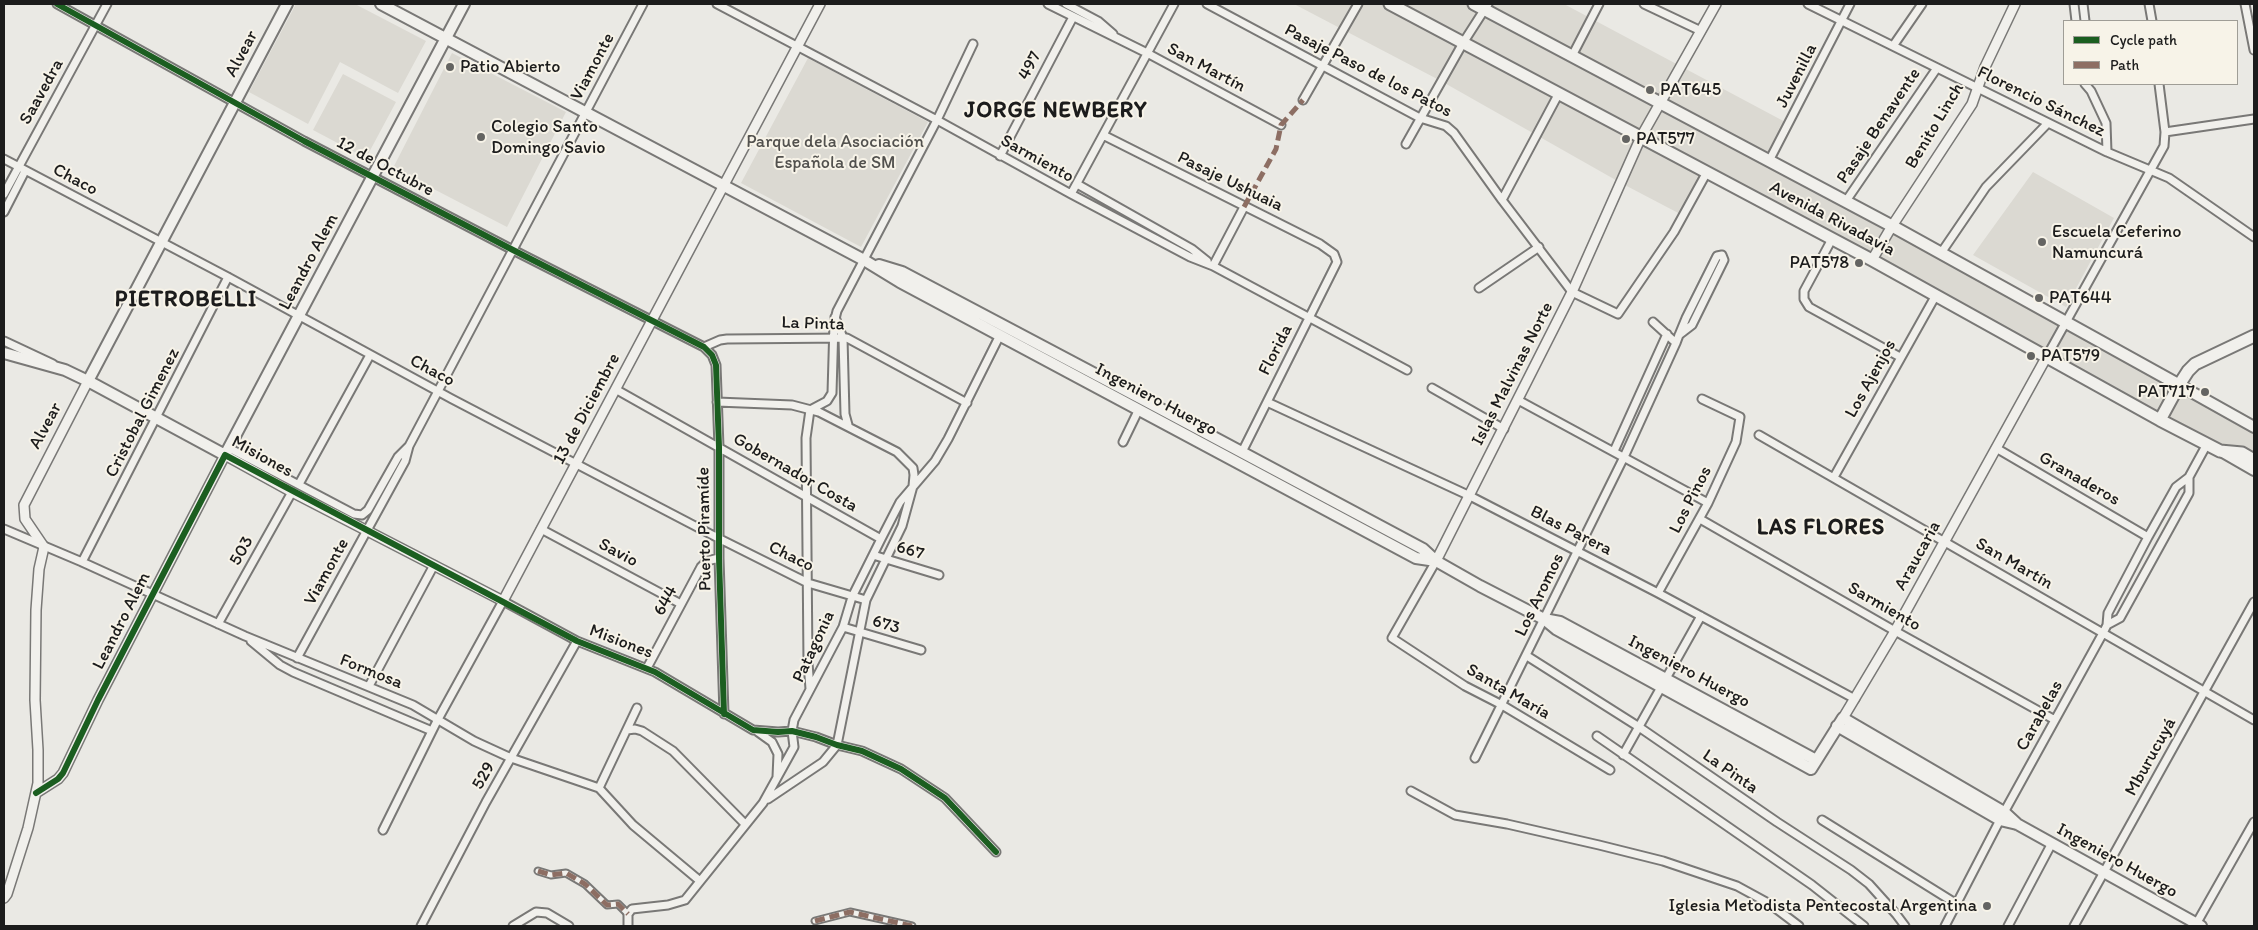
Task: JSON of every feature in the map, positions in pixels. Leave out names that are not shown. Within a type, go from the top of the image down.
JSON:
[{"type":"main road","name":"Alvear","points":[[88,380],[287,4]]},
{"type":"main road","name":"Ingeniero Huergo","points":[[381,4],[587,111],[864,260],[900,282],[1416,558],[1436,561]]},
{"type":"main road","name":"Leandro Alem","points":[[227,451],[464,4]]},
{"type":"main road","name":"Avenida Rivadavia","points":[[1390,4],[1872,260],[2254,470]]},
{"type":"main road","name":"Avenida Rivadavia","points":[[1482,6],[1572,56],[1662,102],[1892,226],[2254,427]]},
{"type":"main road","name":"Ingeniero Huergo","points":[[864,260],[902,272],[1242,452],[1423,549],[1436,561],[1544,619],[1556,629],[1665,683],[1813,764]]},
{"type":"main road","points":[[2160,420],[2179,385],[2195,364],[2254,336]]},
{"type":"main road","name":"Misiones","points":[[4,353],[65,370],[88,380],[158,418],[227,451]]},
{"type":"main road","points":[[2220,451],[2242,453],[2254,460]]},
{"type":"main road","name":"Ingeniero Huergo","points":[[1840,722],[2002,816],[2104,871],[2197,925]]},
{"type":"main road","name":"Araucaria","points":[[1813,764],[1840,722]]},
{"type":"street","name":"12 de Octubre","points":[[57,4],[234,103],[372,177],[704,347]]},
{"type":"street","name":"Saavedra","points":[[4,212],[22,169],[107,4]]},
{"type":"street","name":"Viamonte","points":[[297,658],[405,461],[409,446],[644,4]]},
{"type":"street","name":"Sarmiento","points":[[717,4],[937,120],[1071,194],[1190,257],[1213,266],[1407,370]]},
{"type":"street","name":"13 de Diciembre","points":[[384,830],[437,721],[617,390],[820,4]]},
{"type":"street","name":"San Martín","points":[[1048,4],[1117,37],[1281,125]]},
{"type":"street","name":"San Martín","points":[[1066,4],[1098,21],[1117,37]]},
{"type":"street","points":[[1071,194],[1174,4]]},
{"type":"street","name":"Pasaje Paso de los Patos","points":[[1207,4],[1420,118],[1446,126],[1454,133],[1572,292],[1618,314],[1674,232],[1707,172]]},
{"type":"street","points":[[1303,100],[1358,4]]},
{"type":"street","points":[[1572,56],[1599,4]]},
{"type":"street","points":[[1644,4],[1701,32]]},
{"type":"street","name":"Islas Malvinas Norte","points":[[1392,638],[1436,561],[1504,429],[1572,292],[1641,137],[1716,4]]},
{"type":"street","name":"Florencio Sánchez","points":[[1808,4],[2107,152],[2169,178],[2254,236]]},
{"type":"street","name":"Juvenilla","points":[[1769,161],[1850,4]]},
{"type":"street","points":[[1893,46],[1922,4]]},
{"type":"street","name":"Benito Linch","points":[[1872,260],[1892,226],[1972,104],[1985,67],[2016,4]]},
{"type":"street","points":[[2074,4],[2076,20]]},
{"type":"street","points":[[2083,4],[2085,20]]},
{"type":"street","points":[[2149,4],[2152,20]]},
{"type":"street","points":[[2245,4],[2254,50]]},
{"type":"street","points":[[1406,144],[1473,27],[1482,6]]},
{"type":"street","name":"497","points":[[1000,156],[1073,17]]},
{"type":"street","points":[[810,410],[827,401],[832,393],[835,317],[937,120],[973,44]]},
{"type":"street","name":"Pasaje Benavente","points":[[1846,201],[1937,68]]},
{"type":"street","points":[[2047,356],[2164,146],[2165,132],[2159,85]]},
{"type":"street","points":[[2091,87],[2106,123],[2107,152]]},
{"type":"street","points":[[1502,200],[1559,93]]},
{"type":"street","points":[[2165,132],[2254,119]]},
{"type":"street","points":[[1941,253],[1986,187],[2048,123]]},
{"type":"street","name":"Pasaje Ushuaia","points":[[1103,135],[1244,208],[1273,219],[1320,244],[1334,254],[1338,262]]},
{"type":"street","name":"Chaco","points":[[4,159],[228,277],[438,392],[720,539],[808,584],[866,600]]},
{"type":"street","name":"Saavedra","points":[[4,194],[22,169]]},
{"type":"street","name":"Sarmiento","points":[[1077,184],[1192,248],[1213,266]]},
{"type":"street","points":[[1213,266],[1244,208]]},
{"type":"street","points":[[1832,239],[1804,290],[1804,299],[1809,307],[1900,357]]},
{"type":"street","points":[[1479,288],[1539,247]]},
{"type":"street","name":"Los Aromos","points":[[1475,758],[1624,457],[1679,335],[1717,256],[1722,255],[1724,260],[1692,325],[1679,335]]},
{"type":"street","name":"Florida","points":[[1242,452],[1338,262]]},
{"type":"street","name":"Cristobal Gimenez","points":[[82,562],[158,418],[228,277]]},
{"type":"street","name":"Los Ajenjos","points":[[1834,477],[1936,295]]},
{"type":"street","points":[[835,317],[843,338],[848,425]]},
{"type":"street","points":[[1652,322],[1676,344]]},
{"type":"street","points":[[1614,451],[1667,334]]},
{"type":"street","name":"Patagonia","points":[[628,914],[632,909],[678,903],[685,900],[764,801],[777,781],[794,747],[792,731],[794,720],[843,627],[852,597],[881,539],[900,502],[935,461],[967,403],[1000,335]]},
{"type":"street","name":"La Pinta","points":[[704,347],[727,338],[847,338],[967,403]]},
{"type":"street","name":"Misiones","points":[[4,341],[36,354],[65,370]]},
{"type":"street","name":"Puerto Piramíde","points":[[704,347],[712,355],[716,364],[724,714]]},
{"type":"street","points":[[299,484],[370,355]]},
{"type":"street","name":"Araucaria","points":[[1840,722],[1895,631],[2047,356]]},
{"type":"street","name":"Alvear","points":[[44,547],[25,519],[24,505],[88,380]]},
{"type":"street","points":[[1432,388],[1504,429]]},
{"type":"street","name":"Gobernador Costa","points":[[617,390],[881,539]]},
{"type":"street","name":"Los Pinos","points":[[1658,593],[1708,503],[1734,448],[1740,417],[1702,399]]},
{"type":"street","points":[[1518,400],[1708,503]]},
{"type":"street","points":[[717,402],[792,405],[825,414],[897,452],[913,468],[913,486],[902,526],[866,600],[837,745],[823,762],[764,801]]},
{"type":"street","name":"Blas Parera","points":[[1267,402],[1470,496],[1855,698]]},
{"type":"street","points":[[1123,442],[1140,409]]},
{"type":"street","points":[[810,410],[806,438],[808,663],[810,690]]},
{"type":"street","name":"San Martín","points":[[1759,435],[2254,720]]},
{"type":"street","name":"Carabelas","points":[[1945,926],[1955,903],[2103,633],[2107,625],[2108,613],[2148,537],[2176,487],[2189,477],[2207,444]]},
{"type":"street","name":"Viamonte","points":[[362,515],[368,510],[398,457],[409,446]]},
{"type":"street","name":"Granaderos","points":[[1996,448],[2148,537]]},
{"type":"street","name":"Misiones","points":[[227,451],[299,484],[354,514],[362,515]]},
{"type":"street","name":"Misiones","points":[[227,451],[292,492],[503,601],[576,641],[647,668],[724,714],[758,731],[792,731],[878,758],[918,779],[945,798],[996,852]]},
{"type":"street","name":"Leandro Alem","points":[[36,793],[58,779],[63,773],[227,451]]},
{"type":"street","name":"Carabelas","points":[[2107,625],[2120,618],[2189,493],[2189,477]]},
{"type":"street","name":"503","points":[[218,624],[292,492]]},
{"type":"street","name":"Sarmiento","points":[[1700,518],[1895,631],[2055,720]]},
{"type":"street","name":"Formosa","points":[[4,529],[245,636],[369,686],[413,706],[474,741],[511,758],[599,788],[633,825],[700,881]]},
{"type":"street","name":"Savio","points":[[541,529],[681,604]]},
{"type":"street","points":[[4,898],[7,894],[28,828],[36,793],[38,750],[35,700],[36,610],[39,570],[44,547]]},
{"type":"street","name":"667","points":[[873,556],[939,575]]},
{"type":"street","name":"644","points":[[647,668],[701,567],[707,561],[719,558]]},
{"type":"street","points":[[369,686],[434,565]]},
{"type":"street","name":"Mburucuyá","points":[[2074,926],[2254,602]]},
{"type":"street","points":[[1623,755],[1701,616]]},
{"type":"street","name":"673","points":[[843,627],[921,650]]},
{"type":"street","points":[[245,636],[280,665],[432,731]]},
{"type":"street","name":"Santa María","points":[[1392,638],[1465,686],[1610,770]]},
{"type":"street","name":"529","points":[[421,926],[438,891],[576,641]]},
{"type":"street","name":"La Pinta","points":[[1527,656],[1639,726],[1777,822],[1851,870],[1869,884],[1905,926]]},
{"type":"street","points":[[599,788],[637,708]]},
{"type":"street","points":[[628,730],[642,731],[672,752],[745,824]]},
{"type":"street","points":[[758,731],[772,742],[778,754],[777,781]]},
{"type":"street","points":[[1597,736],[1812,885],[1864,926]]},
{"type":"street","points":[[1411,791],[1455,815],[1507,824],[1663,861],[1736,886],[1770,904],[1799,926]]},
{"type":"street","points":[[1822,820],[1955,903]]},
{"type":"street","points":[[2197,925],[2251,836],[2254,822]]},
{"type":"street","points":[[2008,926],[2052,843]]},
{"type":"street","points":[[538,871],[551,875],[566,873],[585,884],[608,905],[618,904],[628,914],[628,926]]},
{"type":"street","points":[[513,926],[536,912],[547,913],[569,926]]},
{"type":"street","points":[[815,921],[850,912],[912,926]]},
{"type":"shaded area","points":[[296,4],[355,4],[426,41],[398,93],[340,62],[308,124],[249,92]]},
{"type":"shaded area","points":[[1294,4],[1564,4],[1789,124],[1769,160],[2254,427],[2254,470],[1708,172],[1684,216],[1621,183],[1441,81]]},
{"type":"shaded area","name":"Colegio Santo Domingo Savio","points":[[452,53],[566,112],[507,227],[393,168]]},
{"type":"shaded area","name":"Parque dela Asociación Española de SM","points":[[808,58],[928,122],[861,247],[741,183]]},
{"type":"shaded area","points":[[343,74],[396,102],[366,158],[313,130]]},
{"type":"shaded area","name":"Escuela Ceferino Namuncurá","points":[[2033,172],[2114,218],[2066,307],[1973,255]]},
{"type":"marked path","points":[[1244,207],[1276,149],[1281,125],[1303,100]]},
{"type":"marked path","points":[[538,871],[551,875],[566,873],[585,884],[607,905],[618,904],[628,914]]},
{"type":"marked path","points":[[815,921],[850,912],[912,926]]},
{"type":"cycle path","points":[[57,4],[304,141],[704,347],[712,355],[716,365],[719,447],[719,558],[724,714]]},
{"type":"cycle path","points":[[36,793],[58,779],[63,773],[98,700],[225,455],[577,641],[655,672],[753,730],[792,731],[816,737],[837,745],[862,751],[901,769],[945,798],[996,852]]},
{"type":"place","name":"Patio Abierto","points":[[450,67]]},
{"type":"place","name":"PAT645","points":[[1650,90]]},
{"type":"place","name":"Colegio Santo Domingo Savio","points":[[481,137]]},
{"type":"place","name":"PAT577","points":[[1626,139]]},
{"type":"place","name":"Escuela Ceferino Namuncurá","points":[[2042,242]]},
{"type":"place","name":"PAT578","points":[[1859,263]]},
{"type":"place","name":"PAT644","points":[[2039,298]]},
{"type":"place","name":"PAT579","points":[[2031,356]]},
{"type":"place","name":"PAT717","points":[[2205,392]]},
{"type":"place","name":"Iglesia Metodista Pentecostal Argentina","points":[[1987,906]]},
{"type":"district","name":"JORGE NEWBERY","points":[[1056,111]]},
{"type":"district","name":"PIETROBELLI","points":[[186,300]]},
{"type":"district","name":"LAS FLORES","points":[[1821,528]]}]
